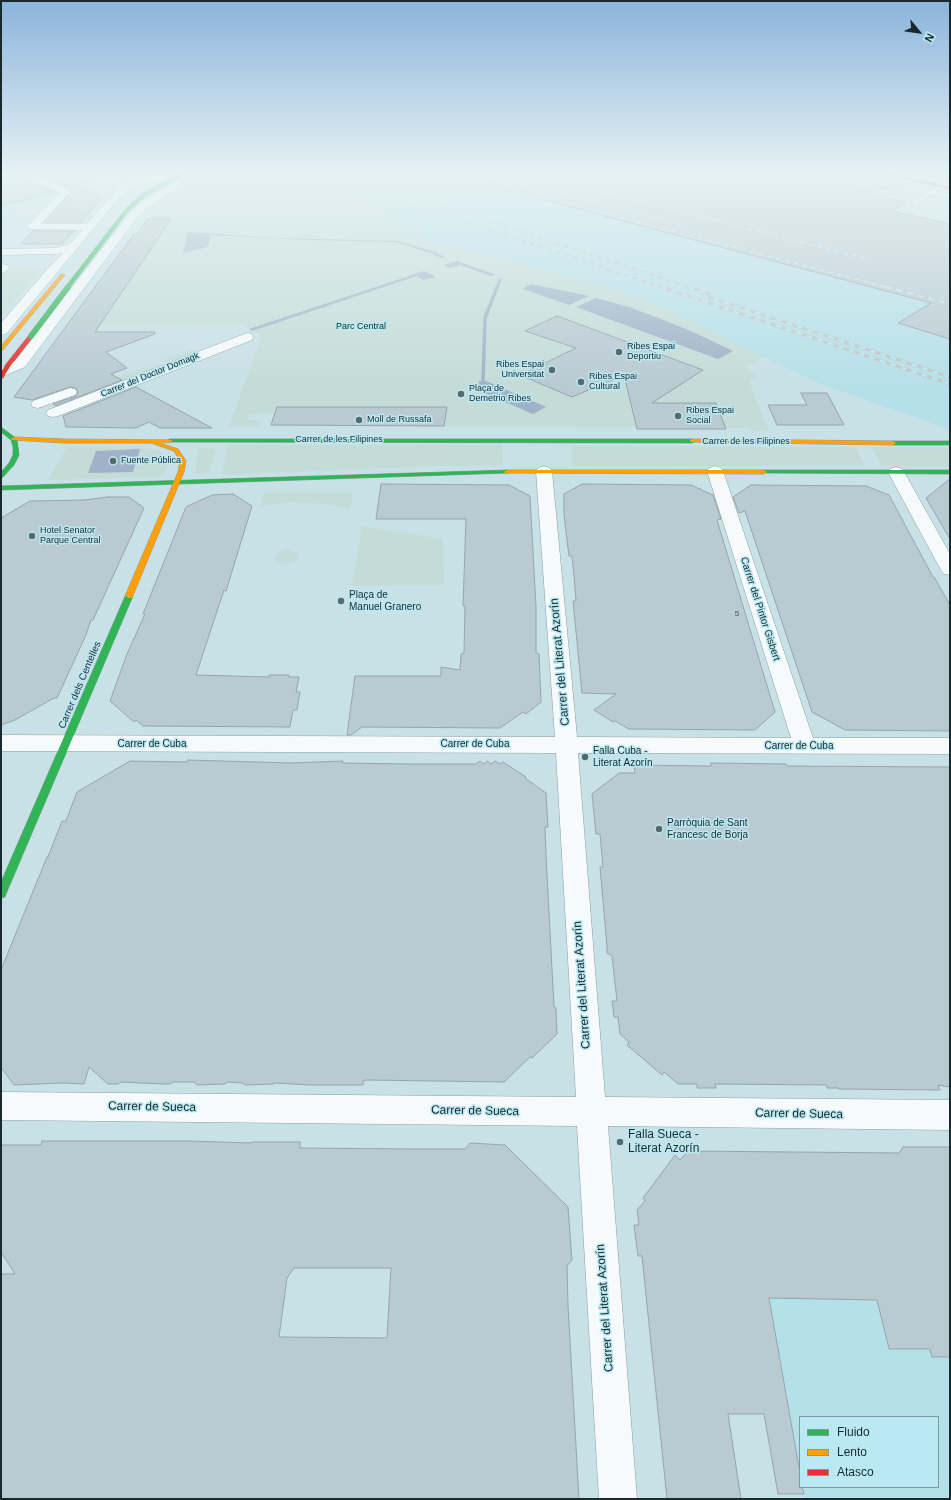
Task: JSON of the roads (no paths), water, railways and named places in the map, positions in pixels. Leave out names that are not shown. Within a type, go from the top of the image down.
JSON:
[{"type":"main road","points":[[1,348],[4,332],[70,266],[88,244]]},
{"type":"main road","points":[[3,374],[9,364],[101,244]]},
{"type":"main road","points":[[1,429],[14,439],[16,447],[16,455],[12,464],[1,476]]},
{"type":"main road","name":"Carrer de les Filipines","points":[[14,439],[64,441],[137,440],[541,444],[950,443]]},
{"type":"main road","name":"Carrer de les Filipines","points":[[137,440],[158,444],[176,450],[183,461],[177,483]]},
{"type":"main road","points":[[1,488],[177,483],[543,466],[715,471],[950,472]]},
{"type":"main road","name":"Carrer dels Centelles","points":[[1,894],[67,743],[177,483]]},
{"type":"street","points":[[3,374],[20,364],[111,244]]},
{"type":"street","points":[[1,252],[56,251],[75,246]]},
{"type":"street","points":[[4,332],[54,268],[75,246]]},
{"type":"street","points":[[2,266],[23,260],[49,259],[59,256],[53,253],[34,252]]},
{"type":"street","points":[[23,260],[46,262],[54,265],[54,268]]},
{"type":"street","name":"Carrer del Doctor Domagk","points":[[38,404],[232,330]]},
{"type":"street","name":"Carrer del Doctor Domagk","points":[[53,413],[247,337]]},
{"type":"street","name":"Carrer del Literat Azorín","points":[[543,466],[566,744],[618,1499]]},
{"type":"street","name":"Carrer del Pintor Gisbert","points":[[715,471],[805,746]]},
{"type":"street","points":[[896,472],[950,570]]},
{"type":"street","name":"Carrer de Cuba","points":[[1,743],[950,746]]},
{"type":"street","name":"Carrer de Sueca","points":[[1,1106],[950,1115]]},
{"type":"waterway","points":[[497,288],[500,280]]},
{"type":"waterway","points":[[483,382],[485,318],[497,287]]},
{"type":"railway","points":[[532,244],[661,287]]},
{"type":"railway","points":[[559,244],[689,287]]},
{"type":"railway","points":[[722,244],[890,288]]},
{"type":"railway","points":[[808,244],[871,260]]},
{"type":"railway","points":[[661,287],[950,384]]},
{"type":"railway","points":[[689,287],[709,294]]},
{"type":"railway","points":[[886,287],[950,304]]},
{"type":"railway","points":[[703,295],[950,377]]},
{"type":"place","name":"Ribes Espai Deportiu","points":[[619,352]]},
{"type":"place","name":"Ribes Espai Universitat","points":[[552,370]]},
{"type":"place","name":"Ribes Espai Cultural","points":[[581,382]]},
{"type":"place","name":"Plaça de Demetrio Ribes","points":[[461,394]]},
{"type":"place","name":"Ribes Espai Social","points":[[678,416]]},
{"type":"place","name":"Moll de Russafa","points":[[359,420]]},
{"type":"place","name":"Fuente Pública","points":[[113,461]]},
{"type":"place","name":"Hotel Senator Parque Central","points":[[32,536]]},
{"type":"place","name":"Plaça de Manuel Granero","points":[[341,601]]},
{"type":"place","name":"Falla Cuba - Literat Azorín","points":[[585,757]]},
{"type":"place","name":"Parròquia de Sant Francesc de Borja","points":[[659,829]]},
{"type":"place","name":"Falla Sueca - Literat Azorín","points":[[620,1142]]},
{"type":"park label","name":"Parc Central","points":[[361,327]]}]
